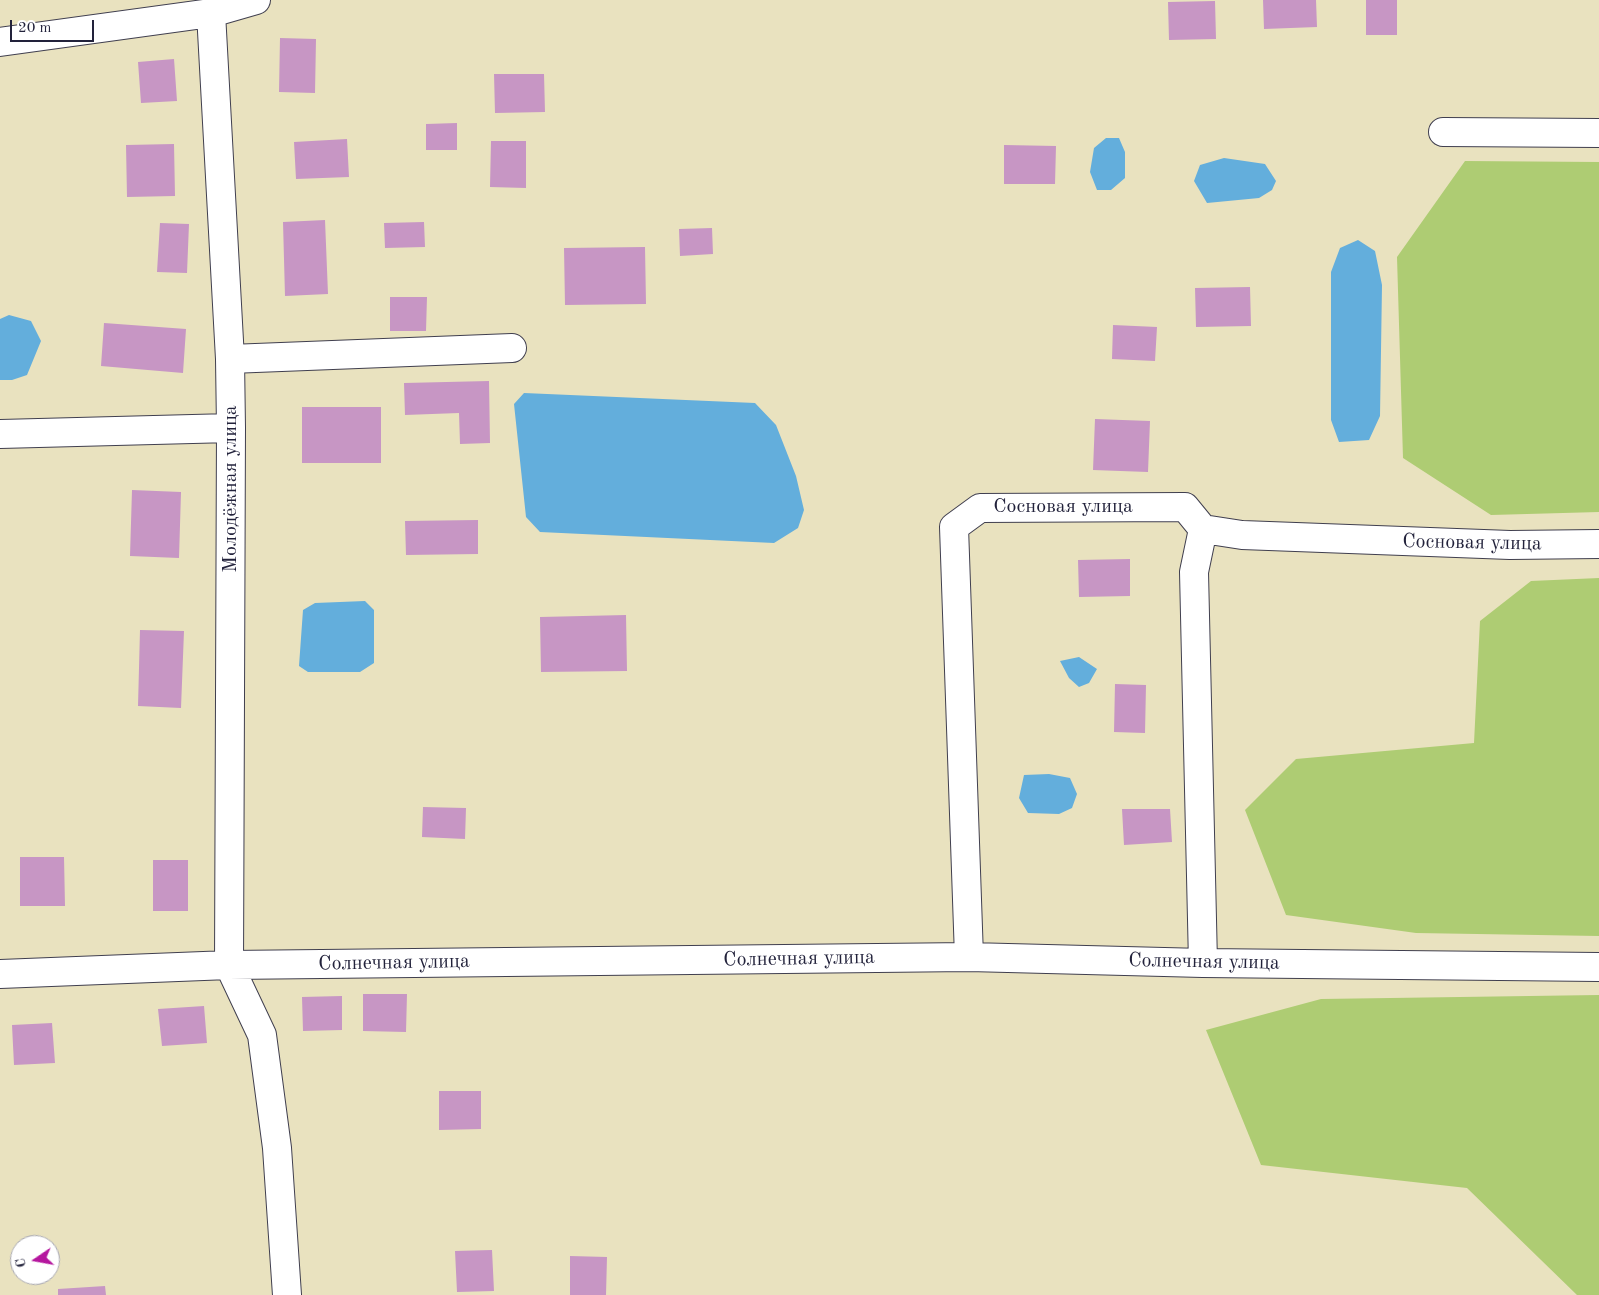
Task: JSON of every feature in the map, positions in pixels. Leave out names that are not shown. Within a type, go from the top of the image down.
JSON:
[{"type":"street","points":[[0,42],[211,14],[256,0]]},
{"type":"street","name":"Молодёжная улица","points":[[211,14],[230,359],[229,965]]},
{"type":"street","points":[[1443,132],[1599,133]]},
{"type":"street","points":[[230,359],[512,348]]},
{"type":"street","points":[[0,434],[231,428]]},
{"type":"street","name":"Сосновая улица","points":[[970,957],[954,527],[980,508],[1185,507],[1204,529],[1242,534],[1510,545],[1599,544]]},
{"type":"street","points":[[1203,963],[1194,572],[1204,529]]},
{"type":"street","name":"Солнечная улица","points":[[0,974],[229,965],[970,957],[1203,963],[1599,967]]},
{"type":"street","points":[[229,965],[262,1034],[277,1148],[287,1295]]},
{"type":"green space","points":[[1465,161],[1599,162],[1599,512],[1491,515],[1403,458],[1397,257]]},
{"type":"green space","points":[[1599,578],[1599,936],[1416,933],[1286,915],[1245,810],[1296,759],[1474,743],[1480,621],[1531,581]]},
{"type":"green space","points":[[1599,995],[1599,1295],[1577,1295],[1467,1188],[1261,1165],[1206,1030],[1321,999]]},
{"type":"water","points":[[1106,138],[1119,138],[1125,152],[1125,178],[1111,190],[1097,190],[1090,172],[1094,148]]},
{"type":"water","points":[[1224,158],[1265,164],[1276,181],[1272,190],[1259,198],[1207,203],[1194,181],[1200,165]]},
{"type":"water","points":[[1358,240],[1375,251],[1382,285],[1380,416],[1369,440],[1339,442],[1331,420],[1331,272],[1340,248]]},
{"type":"water","points":[[9,315],[31,321],[41,341],[27,375],[12,380],[0,380],[0,319]]},
{"type":"water","points":[[524,393],[755,403],[776,425],[796,476],[804,510],[798,528],[774,543],[540,532],[526,517],[514,404]]},
{"type":"water","points":[[365,601],[374,610],[374,663],[360,672],[308,672],[299,666],[303,610],[315,603]]},
{"type":"water","points":[[1079,657],[1097,669],[1089,683],[1079,687],[1069,678],[1060,661]]},
{"type":"water","points":[[1049,774],[1070,778],[1077,794],[1072,808],[1059,814],[1028,813],[1019,798],[1024,775]]},
{"type":"building","points":[[1263,0],[1316,0],[1317,27],[1264,29]]},
{"type":"building","points":[[1366,0],[1397,0],[1397,35],[1366,35]]},
{"type":"building","points":[[1215,1],[1216,39],[1169,40],[1168,2]]},
{"type":"building","points":[[280,38],[316,39],[315,93],[279,92]]},
{"type":"building","points":[[174,59],[177,101],[141,103],[138,62]]},
{"type":"building","points":[[494,74],[544,74],[545,112],[495,113]]},
{"type":"building","points":[[457,123],[457,150],[426,150],[426,124]]},
{"type":"building","points":[[347,139],[349,177],[296,179],[294,142]]},
{"type":"building","points":[[491,141],[526,141],[526,188],[490,187]]},
{"type":"building","points":[[174,144],[175,196],[127,197],[126,145]]},
{"type":"building","points":[[1004,145],[1056,146],[1055,184],[1004,184]]},
{"type":"building","points":[[325,220],[328,294],[285,296],[283,222]]},
{"type":"building","points":[[424,222],[425,247],[385,248],[384,223]]},
{"type":"building","points":[[160,223],[189,224],[187,273],[157,272]]},
{"type":"building","points":[[712,228],[713,254],[680,256],[679,229]]},
{"type":"building","points":[[645,247],[646,304],[565,305],[564,248]]},
{"type":"building","points":[[1250,287],[1251,326],[1196,327],[1195,288]]},
{"type":"building","points":[[390,297],[427,297],[426,331],[390,331]]},
{"type":"building","points":[[104,323],[186,329],[183,373],[101,366]]},
{"type":"building","points":[[1113,325],[1157,327],[1155,361],[1112,359]]},
{"type":"building","points":[[489,381],[490,443],[460,444],[459,413],[405,415],[404,383]]},
{"type":"building","points":[[302,407],[381,407],[381,463],[302,463]]},
{"type":"building","points":[[1095,419],[1150,421],[1148,472],[1093,470]]},
{"type":"building","points":[[132,490],[181,492],[179,558],[130,556]]},
{"type":"building","points":[[478,520],[478,554],[406,555],[405,521]]},
{"type":"building","points":[[1130,559],[1130,596],[1079,597],[1078,560]]},
{"type":"building","points":[[626,615],[627,671],[541,672],[540,617]]},
{"type":"building","points":[[140,630],[184,631],[181,708],[138,706]]},
{"type":"building","points":[[1115,684],[1146,685],[1145,733],[1114,732]]},
{"type":"building","points":[[423,807],[466,808],[465,839],[422,837]]},
{"type":"building","points":[[1122,809],[1170,809],[1172,842],[1124,845]]},
{"type":"building","points":[[20,857],[64,857],[65,906],[20,906]]},
{"type":"building","points":[[153,860],[188,860],[188,911],[153,911]]},
{"type":"building","points":[[363,994],[407,994],[406,1032],[363,1031]]},
{"type":"building","points":[[342,996],[342,1030],[303,1031],[302,997]]},
{"type":"building","points":[[204,1006],[207,1043],[162,1046],[158,1009]]},
{"type":"building","points":[[52,1023],[55,1063],[14,1065],[12,1025]]},
{"type":"building","points":[[439,1091],[481,1091],[481,1129],[439,1130]]},
{"type":"building","points":[[492,1250],[494,1291],[457,1292],[455,1251]]},
{"type":"building","points":[[570,1256],[607,1257],[606,1295],[570,1295]]},
{"type":"building","points":[[105,1286],[106,1295],[58,1295],[58,1289]]}]
